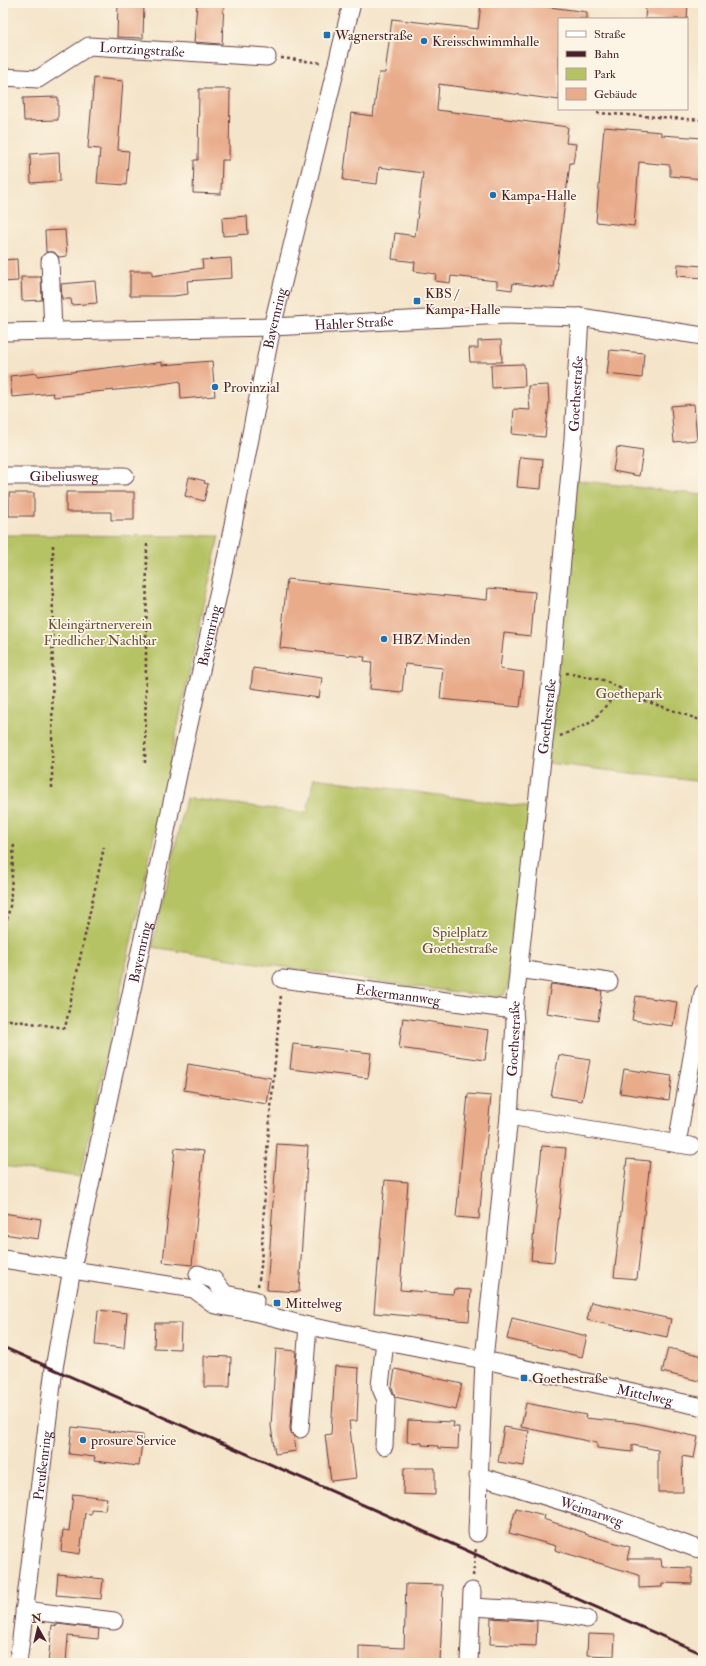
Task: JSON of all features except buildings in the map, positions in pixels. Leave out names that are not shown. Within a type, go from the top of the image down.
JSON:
[{"type":"street","name":"Bayernring","points":[[72,1269],[185,742],[228,550],[272,327],[352,3]]},
{"type":"street","name":"Lortzingstraße","points":[[3,77],[38,79],[88,46],[267,57]]},
{"type":"street","points":[[50,261],[53,331]]},
{"type":"street","name":"Hahler Straße","points":[[3,332],[272,327],[505,315],[580,317],[703,336]]},
{"type":"street","name":"Goethestraße","points":[[477,1533],[478,1476],[484,1360],[509,1116],[515,1022],[514,1010],[518,969],[552,670],[572,439],[580,317]]},
{"type":"street","name":"Gibeliusweg","points":[[3,476],[125,476]]},
{"type":"street","points":[[518,969],[609,982]]},
{"type":"street","name":"Eckermannweg","points":[[282,979],[514,1010]]},
{"type":"street","points":[[509,1116],[684,1145],[702,994]]},
{"type":"street","name":"Mittelweg","points":[[3,1259],[194,1289],[215,1305],[254,1306],[308,1326],[484,1360],[703,1407]]},
{"type":"street","name":"Preußenring","points":[[18,1663],[54,1368],[72,1269]]},
{"type":"street","points":[[198,1274],[214,1280],[225,1294],[254,1306]]},
{"type":"street","points":[[300,1429],[308,1326]]},
{"type":"street","points":[[384,1446],[386,1400],[380,1386],[385,1341]]},
{"type":"street","name":"Weimarweg","points":[[478,1476],[538,1493],[695,1548],[703,1549]]},
{"type":"street","points":[[469,1663],[472,1599],[587,1619]]},
{"type":"street","points":[[24,1610],[114,1621]]},
{"type":"path","points":[[267,57],[336,64]]},
{"type":"path","points":[[597,113],[703,120]]},
{"type":"path","points":[[52,788],[53,542]]},
{"type":"path","points":[[145,762],[147,543]]},
{"type":"path","points":[[552,670],[603,680],[646,701],[703,721]]},
{"type":"path","points":[[544,741],[570,733],[592,722],[621,688]]},
{"type":"path","points":[[3,937],[10,906],[14,842]]},
{"type":"path","points":[[3,1019],[65,1028],[104,847]]},
{"type":"path","points":[[254,1306],[261,1266],[266,1167],[277,1033],[281,1005],[282,979]]},
{"type":"path","points":[[472,1599],[477,1533]]},
{"type":"green space","name":"Goethepark","points":[[575,480],[703,495],[703,782],[548,763]]},
{"type":"green space","name":"Kleingärtnerverein Friedlicher Nachbar","points":[[3,535],[219,536],[80,1177],[3,1166]]},
{"type":"green space","name":"Spielplatz Goethestraße","points":[[314,778],[533,808],[508,987],[504,995],[496,997],[394,984],[152,947],[186,798],[307,813]]},
{"type":"railway","points":[[3,1347],[703,1654]]},
{"type":"place","name":"Wagnerstraße","points":[[327,35]]},
{"type":"place","name":"Kreisschwimmhalle","points":[[424,41]]},
{"type":"place","name":"Kampa-Halle","points":[[493,195]]},
{"type":"place","name":"KBS / Kampa-Halle","points":[[417,301]]},
{"type":"place","name":"Provinzial","points":[[215,387]]},
{"type":"place","name":"HBZ Minden","points":[[384,639]]},
{"type":"place","name":"Mittelweg","points":[[277,1303]]},
{"type":"place","name":"Goethestraße","points":[[524,1378]]},
{"type":"place","name":"prosure Service","points":[[83,1440]]}]
